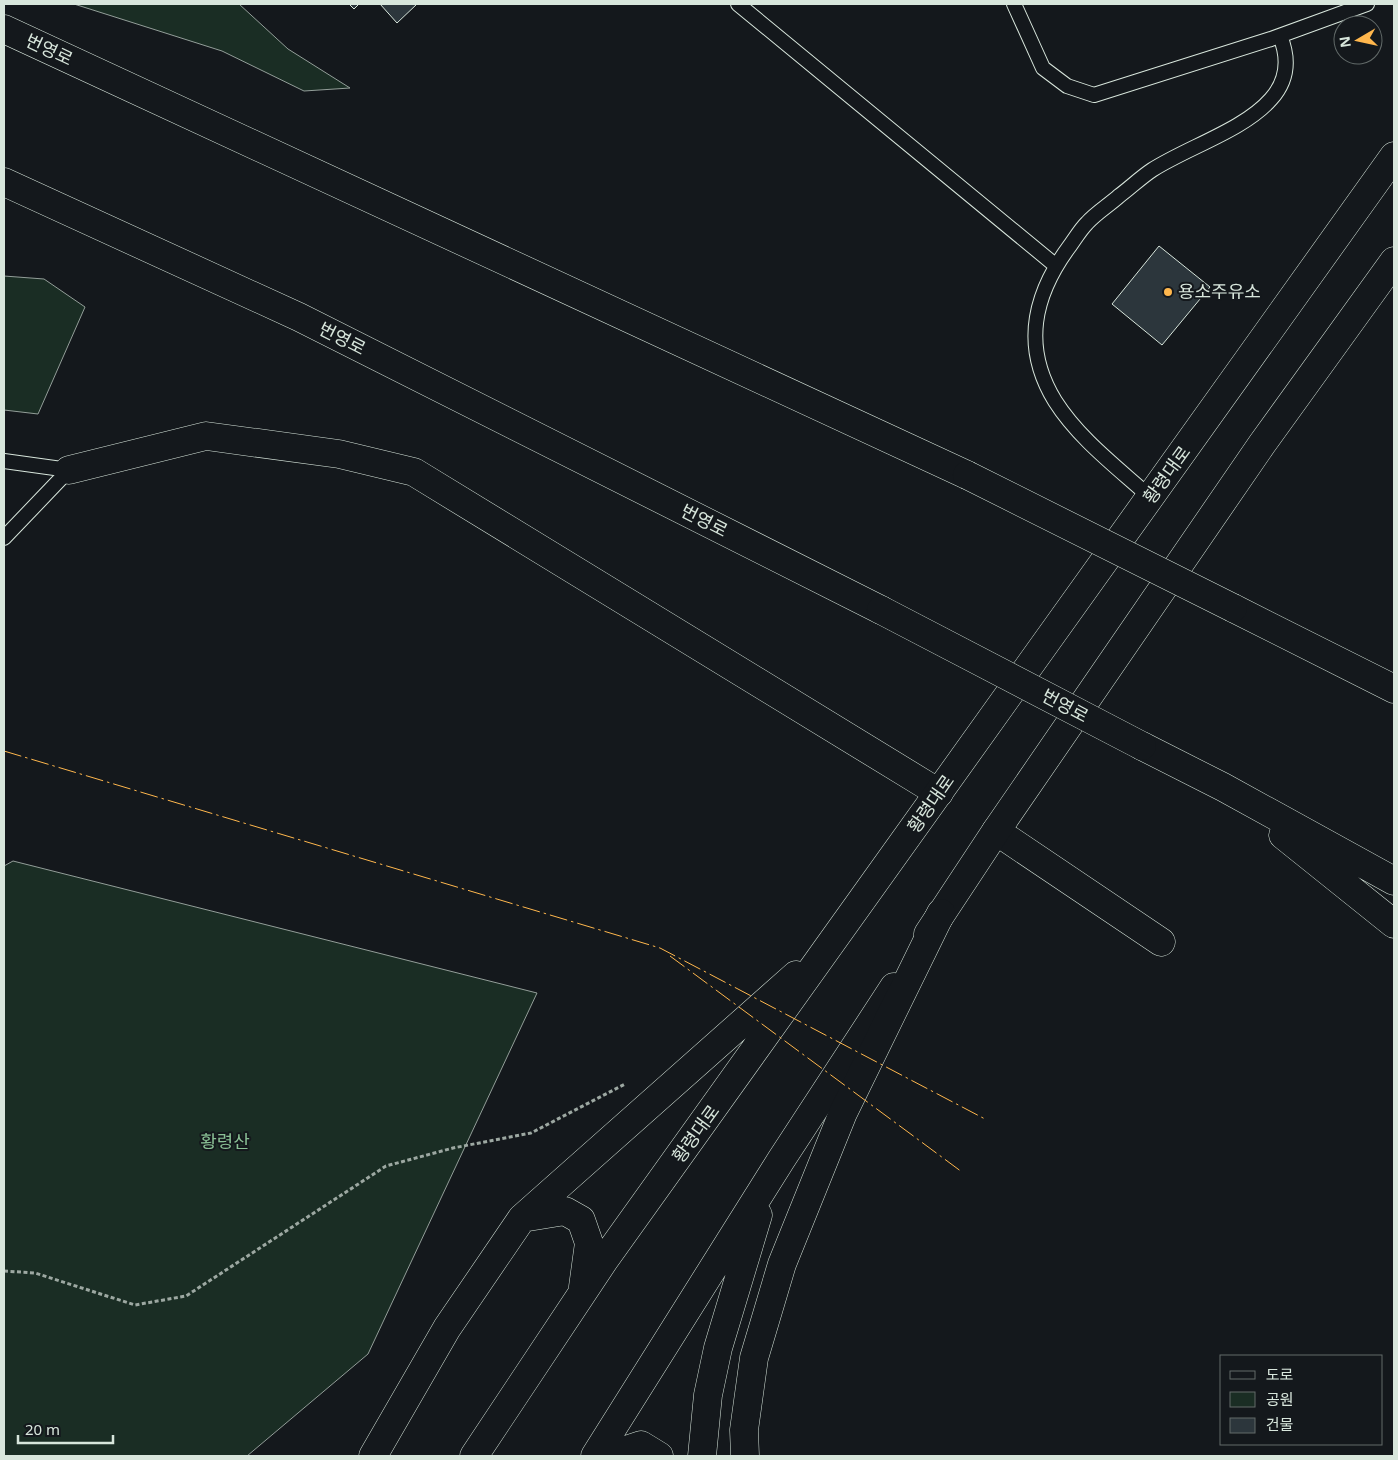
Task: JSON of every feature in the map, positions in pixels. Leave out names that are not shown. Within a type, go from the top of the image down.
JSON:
[{"type":"main road","name":"번영로","points":[[4,29],[967,475],[1394,689]]},
{"type":"main road","name":"황령대로","points":[[474,1456],[583,1293],[1394,156]]},
{"type":"main road","name":"번영로","points":[[4,182],[299,317],[881,610],[1223,787],[1394,881]]},
{"type":"main road","points":[[595,1456],[781,1160],[941,913],[1256,452],[1394,261]]},
{"type":"main road","points":[[69,470],[206,436],[339,454],[414,472],[939,792]]},
{"type":"main road","points":[[1223,787],[1394,924]]},
{"type":"main road","points":[[996,831],[1161,942]]},
{"type":"main road","points":[[745,1456],[744,1430],[754,1358],[782,1264],[843,1113],[941,913]]},
{"type":"main road","points":[[373,1456],[447,1328],[522,1218],[833,942]]},
{"type":"main road","points":[[702,1456],[708,1396],[718,1348],[758,1214],[781,1160]]},
{"type":"main road","points":[[522,1218],[565,1211],[581,1220],[589,1243],[583,1293]]},
{"type":"main road","points":[[608,1456],[641,1445],[660,1456]]},
{"type":"lane","points":[[738,4],[1055,265]]},
{"type":"lane","points":[[1014,4],[1044,68],[1067,86],[1094,95],[1280,36],[1339,9],[1367,4]]},
{"type":"lane","points":[[1151,498],[1084,437],[1055,401],[1040,366],[1035,336],[1037,304],[1055,265],[1087,223],[1150,171],[1246,121],[1272,98],[1287,68],[1286,51],[1280,36]]},
{"type":"lane","points":[[4,461],[69,470]]},
{"type":"lane","points":[[4,538],[69,470]]},
{"type":"path","points":[[4,1271],[34,1273],[135,1305],[186,1296],[386,1166],[453,1148],[531,1133],[630,1081]]},
{"type":"green space","points":[[74,4],[239,4],[288,49],[350,88],[304,91],[222,51]]},
{"type":"green space","points":[[4,276],[44,279],[85,307],[38,414],[4,410]]},
{"type":"green space","name":"황령산","points":[[13,861],[537,993],[368,1354],[247,1456],[4,1456],[4,866]]},
{"type":"building","points":[[349,4],[359,4],[354,9]]},
{"type":"building","points":[[380,4],[417,4],[397,23]]},
{"type":"building","points":[[1159,246],[1210,287],[1162,345],[1112,304]]},
{"type":"power","points":[[4,751],[660,948],[985,1119]]},
{"type":"power","points":[[670,956],[962,1172]]},
{"type":"place","name":"용소주유소","points":[[1168,292]]}]
